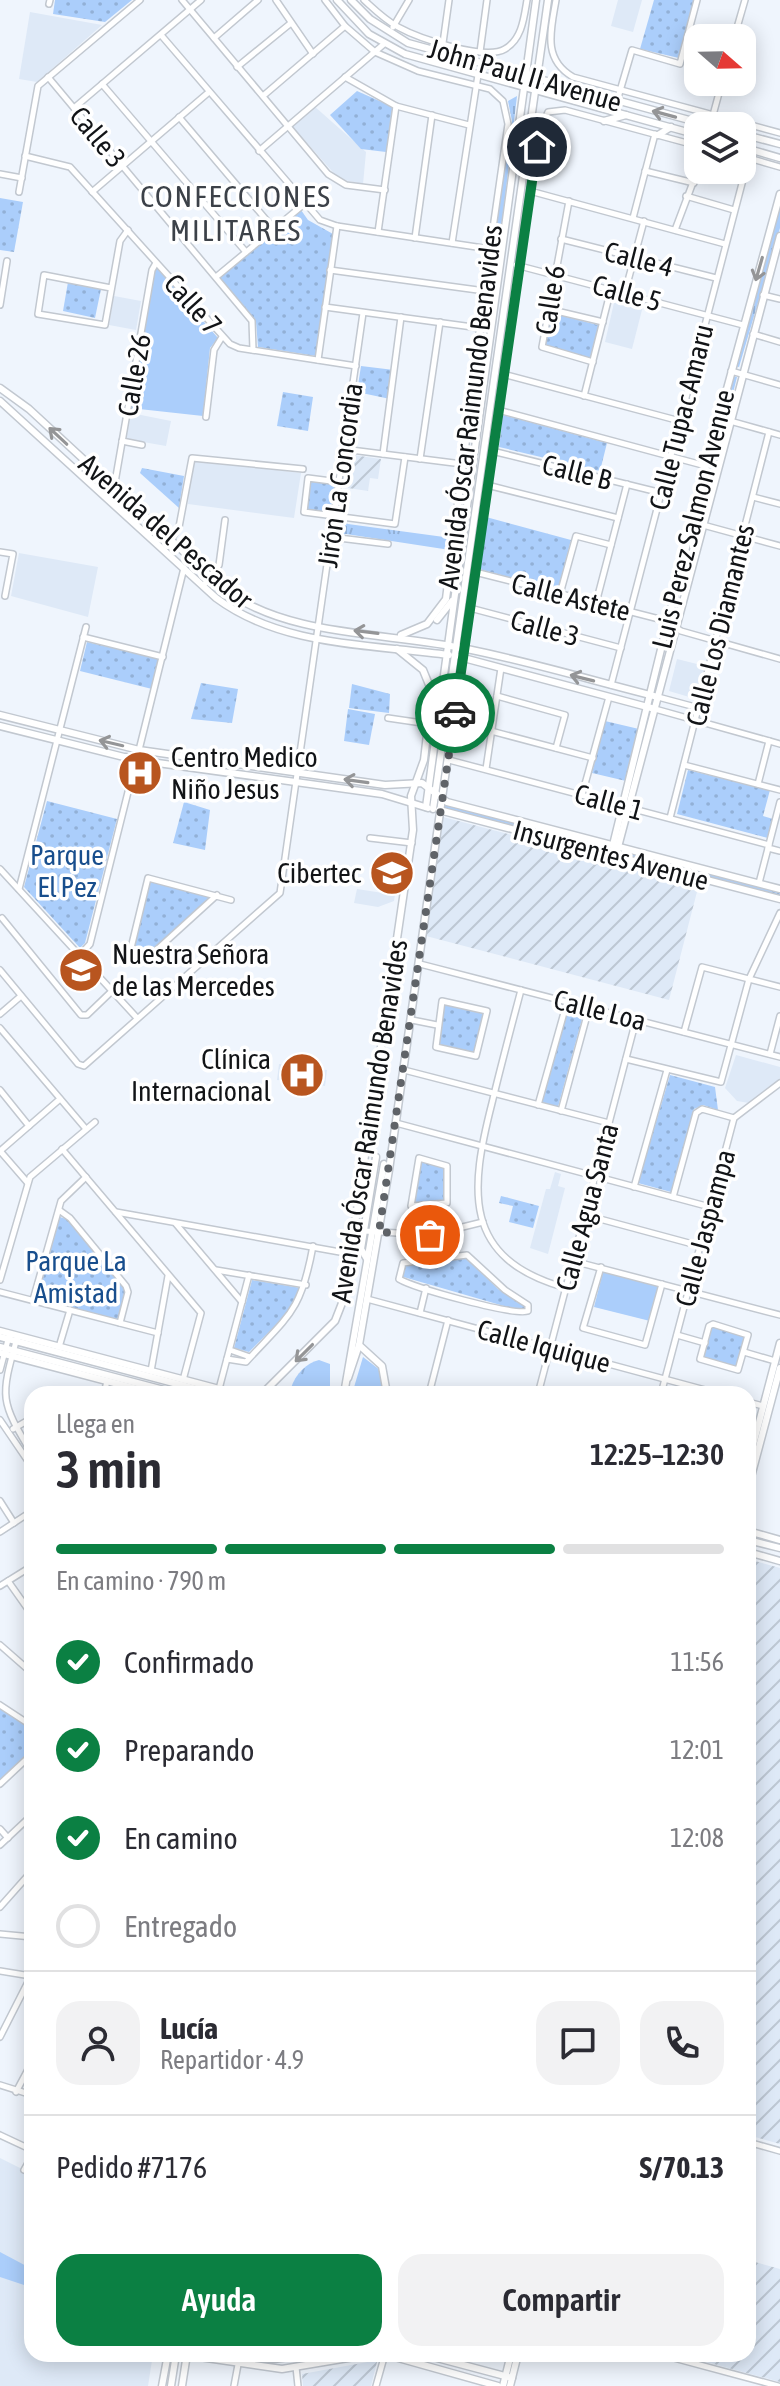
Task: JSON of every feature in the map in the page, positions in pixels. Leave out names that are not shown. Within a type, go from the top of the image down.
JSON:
[{"type":"main road","points":[[337,0],[359,25],[384,44]]},
{"type":"main road","name":"John Paul II Avenue","points":[[351,0],[389,33],[457,57],[684,119]]},
{"type":"main road","points":[[525,75],[536,0]]},
{"type":"main road","name":"Avenida Óscar Raimundo Benavides","points":[[348,1378],[367,1255],[384,1205],[412,1020],[503,374],[515,235],[548,0]]},
{"type":"main road","name":"John Paul II Avenue","points":[[384,44],[478,75],[684,131]]},
{"type":"main road","points":[[454,68],[457,57]]},
{"type":"main road","name":"Avenida Óscar Raimundo Benavides","points":[[429,808],[428,787],[452,646],[525,75]]},
{"type":"main road","points":[[581,102],[584,92]]},
{"type":"main road","points":[[604,121],[626,115]]},
{"type":"main road","points":[[656,134],[671,127]]},
{"type":"main road","points":[[756,138],[780,144]]},
{"type":"main road","points":[[756,151],[780,158]]},
{"type":"main road","name":"Luis Perez Salmon Avenue","points":[[616,846],[651,709],[648,695],[691,522],[780,194]]},
{"type":"main road","points":[[506,220],[511,226],[517,221]]},
{"type":"main road","points":[[491,245],[504,232],[510,230],[515,235]]},
{"type":"main road","points":[[651,709],[658,697],[763,295],[778,256],[780,236]]},
{"type":"main road","name":"Avenida Óscar Raimundo Benavides","points":[[420,628],[436,616],[444,603],[491,245]]},
{"type":"main road","name":"Avenida Óscar Raimundo Benavides","points":[[452,646],[460,555],[514,264]]},
{"type":"main road","points":[[488,271],[493,310]]},
{"type":"main road","name":"Avenida del Pescador","points":[[0,388],[29,409],[210,577],[257,611],[320,626],[464,648],[658,697]]},
{"type":"main road","name":"Avenida del Pescador","points":[[0,401],[203,586],[234,611],[257,624],[318,638],[450,655],[651,709]]},
{"type":"main road","points":[[394,636],[420,628],[442,615],[454,598]]},
{"type":"main road","points":[[397,649],[425,673],[432,696],[441,697]]},
{"type":"main road","name":"Avenida Óscar Raimundo Benavides","points":[[429,808],[435,794],[450,655]]},
{"type":"main road","points":[[553,682],[556,671]]},
{"type":"main road","name":"Avenida Óscar Raimundo Benavides","points":[[271,1386],[339,1316],[359,1205],[412,843],[414,782],[424,760],[432,696]]},
{"type":"main road","points":[[0,715],[137,749],[385,785],[414,782],[428,787],[443,800]]},
{"type":"main road","name":"Insurgentes Avenue","points":[[0,726],[131,759],[396,799],[780,899]]},
{"type":"main road","points":[[132,772],[131,759],[137,749]]},
{"type":"main road","points":[[203,769],[205,759]]},
{"type":"main road","points":[[402,783],[416,774]]},
{"type":"main road","points":[[396,799],[412,818]]},
{"type":"main road","name":"Insurgentes Avenue","points":[[443,800],[780,889]]},
{"type":"main road","points":[[476,819],[479,810]]},
{"type":"main road","name":"Avenida Óscar Raimundo Benavides","points":[[346,1386],[359,1345],[367,1299],[364,1231],[376,1157]]},
{"type":"main road","points":[[366,1159],[373,1167],[373,1176]]},
{"type":"main road","name":"Avenida Óscar Raimundo Benavides","points":[[376,1232],[384,1164]]},
{"type":"main road","points":[[359,1205],[371,1191]]},
{"type":"main road","points":[[379,1192],[384,1205]]},
{"type":"main road","points":[[351,1256],[367,1255]]},
{"type":"main road","points":[[0,1334],[59,1347],[195,1386]]},
{"type":"main road","points":[[13,1337],[136,1373],[183,1380],[200,1386]]},
{"type":"main road","points":[[756,1433],[780,1343]]},
{"type":"main road","name":"Avenida Óscar Raimundo Benavides","points":[[359,1345],[379,1362],[386,1386]]},
{"type":"main road","points":[[6,1352],[128,1386]]},
{"type":"main road","points":[[6,1352],[130,1386]]},
{"type":"main road","points":[[756,1458],[780,1368]]},
{"type":"main road","points":[[756,1533],[780,1540]]},
{"type":"main road","points":[[756,1542],[780,1548]]},
{"type":"main road","points":[[756,1554],[780,1561]]},
{"type":"main road","points":[[162,2386],[166,2362]]},
{"type":"main road","points":[[171,2386],[180,2362]]},
{"type":"main road","points":[[182,2386],[183,2362]]},
{"type":"main road","points":[[227,2362],[272,2369],[321,2362]]},
{"type":"main road","points":[[420,2362],[500,2386],[509,2380]]},
{"type":"main road","points":[[452,2362],[509,2380]]},
{"type":"main road","points":[[479,2381],[482,2370]]},
{"type":"street","points":[[19,192],[38,86],[140,0]]},
{"type":"street","points":[[182,0],[334,179],[346,185],[385,190]]},
{"type":"street","points":[[74,108],[201,0]]},
{"type":"street","points":[[214,38],[258,0]]},
{"type":"street","points":[[276,0],[313,54]]},
{"type":"street","name":"John Paul II Avenue","points":[[325,0],[345,26],[375,52],[418,71],[490,89],[503,101]]},
{"type":"street","name":"John Paul II Avenue","points":[[364,0],[394,25],[443,43],[494,53],[507,48],[519,34],[527,0]]},
{"type":"street","points":[[389,33],[409,0]]},
{"type":"street","points":[[443,43],[449,0]]},
{"type":"street","points":[[480,52],[487,0]]},
{"type":"street","points":[[556,0],[550,44],[555,61],[573,77],[702,112]]},
{"type":"street","points":[[617,101],[631,52],[680,64],[697,0]]},
{"type":"street","points":[[738,24],[745,0]]},
{"type":"street","points":[[237,67],[291,23]]},
{"type":"street","points":[[263,96],[345,26]]},
{"type":"street","points":[[161,35],[303,205],[320,220],[337,226],[415,238],[491,245]]},
{"type":"street","points":[[259,151],[384,44]]},
{"type":"street","points":[[452,243],[478,75]]},
{"type":"street","name":"Calle 3","points":[[48,77],[252,321],[253,350]]},
{"type":"street","points":[[344,77],[396,106],[469,125]]},
{"type":"street","points":[[102,84],[246,252]]},
{"type":"street","points":[[92,192],[209,92]]},
{"type":"street","name":"Avenida Óscar Raimundo Benavides","points":[[491,245],[508,124],[503,101]]},
{"type":"street","points":[[378,232],[396,106]]},
{"type":"street","name":"Avenida Óscar Raimundo Benavides","points":[[514,264],[538,135],[548,112],[565,110],[604,121]]},
{"type":"street","points":[[415,238],[432,115]]},
{"type":"street","points":[[179,117],[274,229]]},
{"type":"street","points":[[604,121],[684,142]]},
{"type":"street","points":[[756,127],[780,133]]},
{"type":"street","points":[[633,218],[656,134]]},
{"type":"street","name":"Calle 7","points":[[25,156],[66,164],[222,337],[235,346],[356,366]]},
{"type":"street","points":[[756,160],[780,167]]},
{"type":"street","points":[[645,171],[684,181]]},
{"type":"street","points":[[0,174],[22,178]]},
{"type":"street","points":[[675,230],[686,196],[693,184]]},
{"type":"street","name":"Calle Tupac Amaru","points":[[611,685],[739,184]]},
{"type":"street","points":[[530,191],[725,244]]},
{"type":"street","points":[[686,196],[734,210]]},
{"type":"street","name":"Calle 6","points":[[569,201],[542,347],[593,362]]},
{"type":"street","points":[[216,277],[303,205]]},
{"type":"street","points":[[625,292],[644,221]]},
{"type":"street","points":[[318,360],[337,226]]},
{"type":"street","points":[[111,288],[44,275],[38,314],[105,325],[120,241],[128,230]]},
{"type":"street","name":"Calle 4","points":[[561,239],[716,278]]},
{"type":"street","points":[[0,305],[2,275],[7,261]]},
{"type":"street","name":"Calle 26","points":[[114,488],[152,270],[156,263]]},
{"type":"street","name":"Calle 5","points":[[514,264],[743,325]]},
{"type":"street","points":[[330,270],[485,291]]},
{"type":"street","points":[[584,396],[611,289]]},
{"type":"street","points":[[763,295],[780,299]]},
{"type":"street","points":[[325,307],[480,328]]},
{"type":"street","points":[[548,309],[603,322]]},
{"type":"street","name":"Jirón La Concordia","points":[[318,638],[363,313]]},
{"type":"street","points":[[383,454],[401,317]]},
{"type":"street","points":[[420,459],[440,322]]},
{"type":"street","points":[[753,334],[780,342]]},
{"type":"street","points":[[206,417],[214,350],[222,337]]},
{"type":"street","points":[[731,371],[780,385]]},
{"type":"street","points":[[503,374],[680,421]]},
{"type":"street","points":[[498,410],[706,466]]},
{"type":"street","points":[[730,421],[780,435]]},
{"type":"street","name":"Calle Los Diamantes","points":[[670,818],[769,432]]},
{"type":"street","points":[[122,441],[142,445]]},
{"type":"street","points":[[343,449],[462,464]]},
{"type":"street","name":"Calle B","points":[[492,451],[662,493]]},
{"type":"street","points":[[339,482],[308,478],[304,512],[395,524],[405,457]]},
{"type":"street","points":[[171,540],[179,527],[192,458],[303,469]]},
{"type":"street","points":[[596,603],[627,484]]},
{"type":"street","points":[[487,485],[618,518]]},
{"type":"street","points":[[753,497],[780,504]]},
{"type":"street","points":[[203,586],[219,565],[225,520]]},
{"type":"street","points":[[691,522],[780,546]]},
{"type":"street","points":[[560,594],[576,536],[611,545]]},
{"type":"street","points":[[331,537],[388,544]]},
{"type":"street","points":[[0,552],[13,554],[3,586],[5,596]]},
{"type":"street","points":[[452,553],[460,555]]},
{"type":"street","points":[[137,749],[184,568]]},
{"type":"street","name":"Calle Astete","points":[[475,572],[631,612],[780,659]]},
{"type":"street","name":"Calle 3","points":[[470,608],[621,648]]},
{"type":"street","points":[[19,889],[86,627]]},
{"type":"street","points":[[83,637],[163,657]]},
{"type":"street","points":[[0,970],[82,1066],[280,893],[318,638]]},
{"type":"street","name":"Calle 3","points":[[486,769],[501,668]]},
{"type":"street","points":[[497,696],[565,715],[556,748]]},
{"type":"street","points":[[582,795],[609,697]]},
{"type":"street","points":[[658,697],[699,708]]},
{"type":"street","points":[[651,709],[780,744]]},
{"type":"street","points":[[388,718],[429,724]]},
{"type":"street","points":[[491,731],[593,758]]},
{"type":"street","points":[[758,784],[769,741]]},
{"type":"street","name":"Calle 1","points":[[449,760],[670,818],[780,851]]},
{"type":"street","points":[[684,765],[780,790]]},
{"type":"street","points":[[80,955],[90,944],[132,772]]},
{"type":"street","points":[[759,883],[780,802]]},
{"type":"street","points":[[370,838],[412,843]]},
{"type":"street","points":[[0,869],[137,1018]]},
{"type":"street","points":[[217,895],[151,955],[133,950],[130,945],[148,878],[217,895],[231,900]]},
{"type":"street","points":[[626,1059],[718,1083],[723,1079],[749,979],[780,913]]},
{"type":"street","points":[[2,918],[84,1016],[113,990]]},
{"type":"street","name":"Calle Loa","points":[[420,964],[780,1057]]},
{"type":"street","points":[[684,1032],[701,967],[780,987]]},
{"type":"street","points":[[521,990],[481,1146],[476,1191],[483,1222],[491,1239],[515,1265],[534,1279],[566,1288]]},
{"type":"street","points":[[0,1014],[21,996]]},
{"type":"street","points":[[444,1000],[487,1011],[474,1057],[436,1047],[437,1025],[444,1000]]},
{"type":"street","points":[[538,1105],[567,1002]]},
{"type":"street","points":[[561,1111],[589,1008]]},
{"type":"street","points":[[770,1054],[780,1016]]},
{"type":"street","points":[[412,1020],[437,1025]]},
{"type":"street","name":"Calle Agua Santa","points":[[540,1386],[636,1020]]},
{"type":"street","points":[[0,1028],[86,1129]]},
{"type":"street","points":[[404,1070],[609,1123]]},
{"type":"street","points":[[634,1187],[667,1070]]},
{"type":"street","name":"Calle Jaspampa","points":[[663,1386],[734,1118],[780,1083]]},
{"type":"street","points":[[0,1090],[29,1126]]},
{"type":"street","points":[[27,1182],[0,1151],[60,1099]]},
{"type":"street","points":[[673,1197],[696,1113],[702,1109],[734,1118]]},
{"type":"street","points":[[0,1280],[4,1254],[27,1182],[95,1122]]},
{"type":"street","points":[[396,1123],[710,1207]]},
{"type":"street","points":[[62,1149],[201,1313],[183,1380]]},
{"type":"street","points":[[419,1158],[447,1166],[449,1201],[437,1205],[411,1206],[419,1158]]},
{"type":"street","points":[[33,1300],[64,1196],[86,1177]]},
{"type":"street","points":[[437,1205],[447,1259]]},
{"type":"street","points":[[59,1210],[70,1218],[126,1286],[128,1292],[120,1323]]},
{"type":"street","points":[[115,1212],[313,1246],[351,1256]]},
{"type":"street","points":[[585,1215],[700,1246]]},
{"type":"street","points":[[128,1226],[139,1216]]},
{"type":"street","points":[[364,1231],[404,1236],[442,1233],[483,1222]]},
{"type":"street","points":[[176,1223],[243,1302]]},
{"type":"street","points":[[227,1359],[243,1362],[291,1314],[306,1285],[313,1246]]},
{"type":"street","points":[[467,1255],[505,1290],[528,1305],[528,1311],[523,1313],[426,1288],[401,1281],[402,1264],[467,1255]]},
{"type":"street","points":[[573,1261],[780,1315]]},
{"type":"street","points":[[601,1267],[583,1328],[643,1345],[647,1343],[662,1284]]},
{"type":"street","points":[[214,1269],[306,1285]]},
{"type":"street","points":[[149,1386],[169,1275]]},
{"type":"street","points":[[219,1386],[249,1275]]},
{"type":"street","points":[[420,1313],[426,1288]]},
{"type":"street","points":[[0,1292],[158,1333]]},
{"type":"street","name":"Calle Iquique","points":[[367,1299],[691,1386]]},
{"type":"street","points":[[59,1347],[70,1310]]},
{"type":"street","points":[[431,1386],[448,1320]]},
{"type":"street","points":[[713,1324],[747,1334],[744,1352],[738,1370],[701,1360],[709,1326],[713,1324]]},
{"type":"street","points":[[677,1335],[705,1343]]},
{"type":"street","points":[[0,1370],[13,1337]]},
{"type":"street","points":[[230,1350],[250,1357]]},
{"type":"street","points":[[6,1352],[2,1407],[24,1453]]},
{"type":"street","points":[[744,1352],[775,1361]]},
{"type":"street","points":[[106,1386],[107,1381]]},
{"type":"street","points":[[756,1404],[763,1406]]},
{"type":"street","points":[[0,1420],[24,1445]]},
{"type":"street","points":[[11,1430],[24,1423]]},
{"type":"street","points":[[0,1501],[14,1523]]},
{"type":"street","points":[[0,1532],[24,1516]]},
{"type":"street","points":[[0,1586],[24,1571]]},
{"type":"street","points":[[8,1581],[24,1604]]},
{"type":"street","points":[[0,1645],[24,1666]]},
{"type":"street","points":[[0,1705],[24,1721]]},
{"type":"street","points":[[0,1784],[24,1762]]},
{"type":"street","points":[[0,1845],[24,1823]]},
{"type":"street","points":[[0,1829],[8,1838]]},
{"type":"street","points":[[0,1907],[24,1880]]},
{"type":"street","points":[[0,1934],[24,1936]]},
{"type":"street","points":[[0,1971],[24,1975]]},
{"type":"street","points":[[0,2037],[24,1990]]},
{"type":"street","points":[[16,2092],[24,2077]]},
{"type":"street","points":[[0,2085],[24,2094]]},
{"type":"street","points":[[0,2135],[24,2148]]},
{"type":"street","points":[[756,2144],[780,2151]]},
{"type":"street","points":[[376,2386],[382,2362]]},
{"type":"street","points":[[689,2362],[778,2386]]},
{"type":"street","points":[[234,2386],[238,2364]]},
{"type":"street","points":[[296,2367],[298,2386]]},
{"type":"shaded area","points":[[618,0],[642,0],[633,32],[611,26]]},
{"type":"shaded area","points":[[30,12],[102,25],[37,82],[19,79]]},
{"type":"shaded area","points":[[314,106],[366,152],[363,184],[339,179],[292,126]]},
{"type":"shaded area","points":[[616,294],[644,302],[632,349],[605,342]]},
{"type":"shaded area","points":[[114,296],[141,301],[136,330],[109,325]]},
{"type":"shaded area","points":[[131,413],[171,421],[166,446],[126,439]]},
{"type":"shaded area","points":[[353,455],[381,459],[378,479],[370,478],[368,491],[348,488]]},
{"type":"shaded area","points":[[192,460],[301,473],[294,518],[188,504]]},
{"type":"shaded area","points":[[19,553],[98,567],[88,617],[11,596]]},
{"type":"shaded area","points":[[677,659],[705,666],[696,699],[669,691]]},
{"type":"shaded area","points":[[443,817],[699,884],[669,1000],[426,936]]},
{"type":"shaded area","name":"Cibertec","points":[[389,854],[401,856],[394,901],[378,907],[354,903],[357,889],[383,893]]},
{"type":"shaded area","points":[[736,1055],[780,1067],[780,1079],[749,1103],[737,1101],[725,1088]]},
{"type":"shaded area","name":"Clínica Internacional","points":[[279,1064],[327,1070],[325,1086],[277,1080]]},
{"type":"shaded area","points":[[555,1172],[561,1174],[558,1186],[565,1188],[548,1254],[530,1248],[546,1189],[550,1189]]},
{"type":"shaded area","points":[[756,1561],[780,1568],[780,2144],[756,2137]]},
{"type":"shaded area","points":[[0,2158],[24,2170],[24,2362],[152,2362],[148,2386],[0,2386]]},
{"type":"shaded area","points":[[756,2262],[780,2269],[780,2382],[706,2362],[756,2362]]},
{"type":"shaded area","points":[[377,2362],[371,2386],[303,2386],[302,2374]]},
{"type":"green space","points":[[55,0],[132,0],[105,22],[53,14]]},
{"type":"green space","points":[[654,0],[694,0],[688,24],[684,24],[679,58],[640,49]]},
{"type":"green space","points":[[357,91],[393,107],[386,152],[361,149],[330,115]]},
{"type":"green space","points":[[517,96],[502,224],[495,231],[512,121],[508,101]]},
{"type":"green space","points":[[0,198],[23,202],[14,252],[0,250]]},
{"type":"green space","points":[[780,204],[780,228],[739,367],[735,366]]},
{"type":"green space","points":[[301,210],[308,220],[333,234],[316,356],[258,347],[256,322],[219,278]]},
{"type":"green space","points":[[156,267],[218,338],[210,348],[203,416],[130,408],[151,277]]},
{"type":"green space","points":[[68,282],[101,289],[95,318],[63,311]]},
{"type":"green space","points":[[551,313],[602,326],[592,361],[545,348]]},
{"type":"green space","points":[[361,366],[394,370],[390,399],[357,392]]},
{"type":"green space","points":[[731,375],[737,377],[702,516],[696,518]]},
{"type":"green space","points":[[283,392],[313,397],[308,431],[277,426]]},
{"type":"green space","points":[[503,415],[607,443],[600,471],[499,447]]},
{"type":"green space","points":[[142,468],[184,476],[179,508],[140,473]]},
{"type":"green space","points":[[310,480],[337,484],[333,514],[307,511]]},
{"type":"green space","points":[[486,517],[571,540],[558,590],[479,569]]},
{"type":"green space","points":[[339,520],[348,524],[444,537],[450,535],[450,550],[346,534],[337,536]]},
{"type":"green space","points":[[87,642],[159,659],[152,689],[80,671]]},
{"type":"green space","points":[[201,683],[238,689],[232,723],[191,719]]},
{"type":"green space","points":[[352,684],[390,694],[389,713],[349,708]]},
{"type":"green space","points":[[348,709],[375,714],[369,745],[344,741]]},
{"type":"green space","points":[[605,721],[639,729],[626,781],[592,773]]},
{"type":"green space","points":[[688,770],[770,790],[763,816],[773,819],[768,838],[677,814]]},
{"type":"green space","name":"Parque El Pez","points":[[47,801],[117,819],[85,943],[80,948],[24,887]]},
{"type":"green space","points":[[184,802],[210,810],[205,850],[173,843]]},
{"type":"green space","points":[[445,804],[780,893],[780,896],[444,808]]},
{"type":"green space","points":[[148,880],[212,897],[150,953],[133,948]]},
{"type":"green space","points":[[442,1002],[485,1014],[474,1054],[438,1046]]},
{"type":"green space","points":[[569,1007],[584,1012],[558,1107],[542,1103]]},
{"type":"green space","points":[[670,1075],[715,1087],[718,1110],[703,1105],[694,1109],[671,1192],[638,1183]]},
{"type":"green space","points":[[421,1160],[446,1168],[447,1201],[413,1203]]},
{"type":"green space","points":[[501,1196],[539,1206],[533,1228],[509,1222],[513,1206],[499,1203]]},
{"type":"green space","name":"Parque La Amistad","points":[[60,1217],[69,1220],[123,1287],[126,1293],[120,1320],[37,1299]]},
{"type":"green space","points":[[466,1258],[498,1289],[527,1307],[525,1312],[400,1276],[403,1265]]},
{"type":"green space","points":[[603,1272],[660,1287],[650,1321],[594,1307]]},
{"type":"green space","points":[[252,1280],[301,1288],[288,1313],[249,1352],[234,1348]]},
{"type":"green space","points":[[711,1326],[746,1336],[737,1368],[702,1358]]},
{"type":"green space","points":[[363,1357],[380,1370],[382,1386],[354,1386]]},
{"type":"green space","points":[[319,1360],[330,1364],[330,1386],[292,1386],[298,1374]]},
{"type":"green space","points":[[0,1709],[24,1724],[24,1757],[0,1780]]},
{"type":"green space","points":[[0,2252],[24,2265],[24,2285],[0,2277]]},
{"type":"way so far","points":[[430,1235],[404,1236],[379,1232],[455,713]]},
{"type":"place","name":"Centro Medico Niño Jesus","points":[[140,773]]},
{"type":"place","name":"Cibertec","points":[[392,873]]},
{"type":"place","name":"Nuestra Señora de las Mercedes","points":[[81,970]]},
{"type":"place","name":"Clínica Internacional","points":[[302,1075]]},
{"type":"district","name":"CONFECCIONES MILITARES","points":[[236,213]]},
{"type":"route","points":[[455,713],[537,147]]}]
